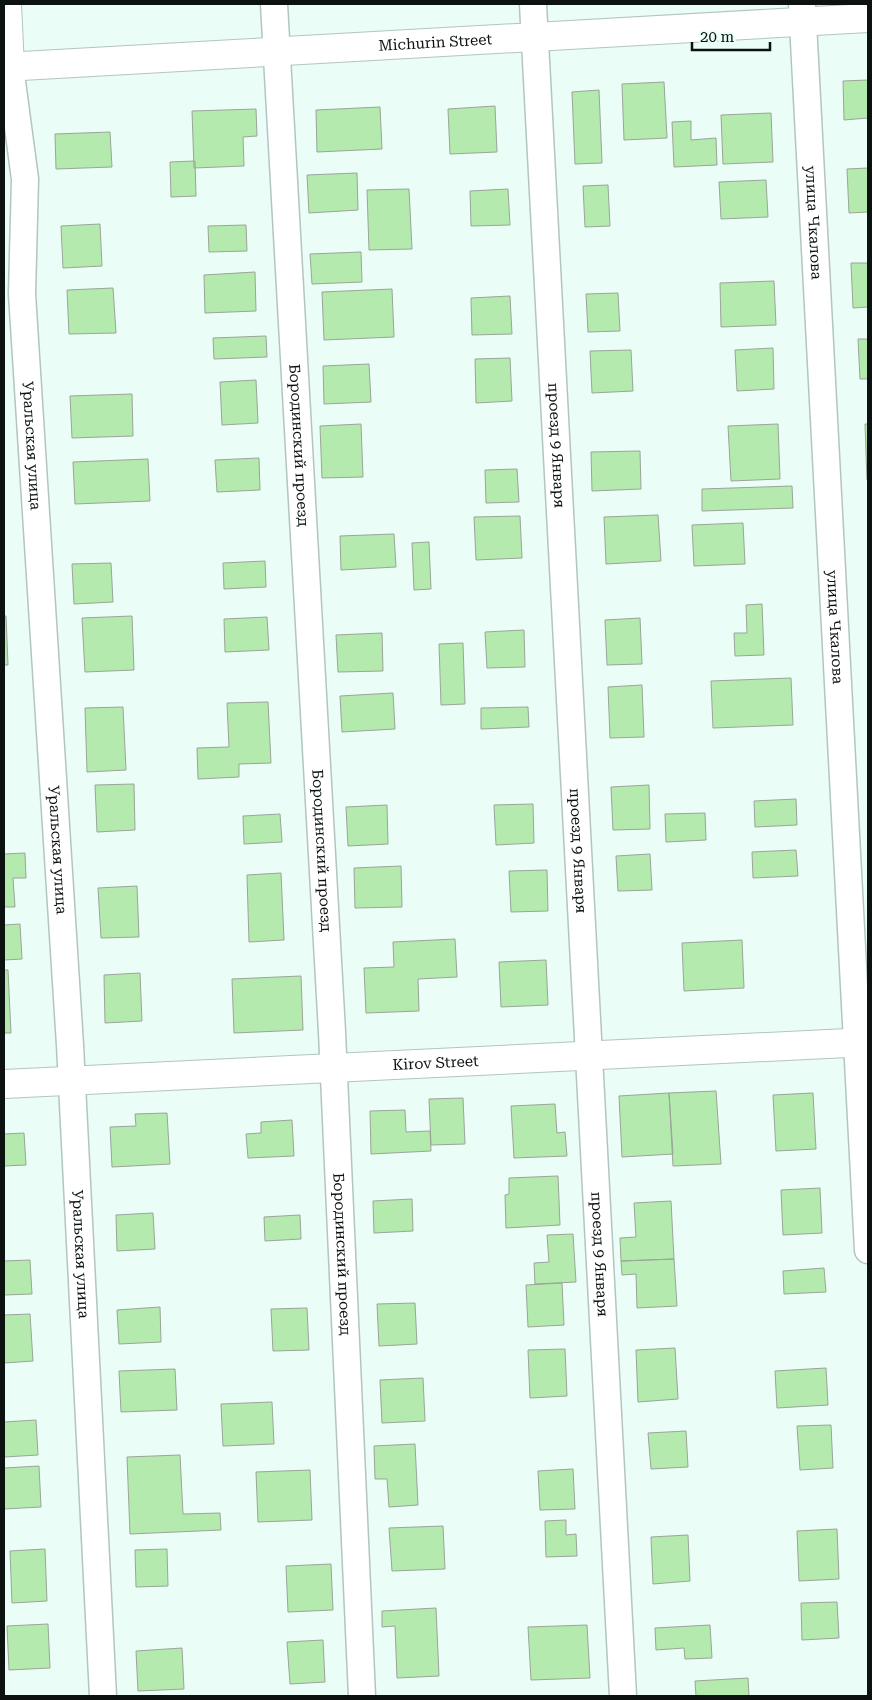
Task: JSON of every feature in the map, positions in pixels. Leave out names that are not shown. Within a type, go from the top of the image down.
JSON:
[{"type":"street","name":"Уральская улица","points":[[7,4],[7,67],[25,179],[22,294],[72,1081],[103,1696]]},
{"type":"street","name":"Бородинский проезд","points":[[274,4],[334,1068],[362,1696]]},
{"type":"street","name":"проезд 9 Января","points":[[533,4],[623,1696]]},
{"type":"street","name":"Michurin Street","points":[[7,67],[535,37],[802,13],[868,18]]},
{"type":"street","name":"улица Чкалова","points":[[802,13],[862,1043],[868,1250]]},
{"type":"street","name":"Kirov Street","points":[[4,1084],[862,1043]]},
{"type":"building","points":[[868,80],[868,118],[844,120],[843,81]]},
{"type":"building","points":[[664,82],[667,138],[624,140],[622,84]]},
{"type":"building","points":[[599,90],[602,163],[575,164],[572,92]]},
{"type":"building","points":[[495,106],[497,152],[450,154],[448,109]]},
{"type":"building","points":[[380,107],[382,149],[317,152],[316,110]]},
{"type":"building","points":[[256,109],[257,136],[243,137],[244,166],[194,168],[192,111]]},
{"type":"building","points":[[771,113],[773,162],[723,164],[721,115]]},
{"type":"building","points":[[691,121],[691,140],[716,138],[717,165],[674,167],[672,122]]},
{"type":"building","points":[[110,132],[112,167],[56,169],[55,134]]},
{"type":"building","points":[[195,161],[196,196],[171,197],[170,162]]},
{"type":"building","points":[[868,168],[868,212],[849,213],[847,169]]},
{"type":"building","points":[[357,173],[358,210],[309,213],[307,175]]},
{"type":"building","points":[[766,180],[768,217],[721,219],[719,182]]},
{"type":"building","points":[[608,185],[610,226],[585,227],[583,186]]},
{"type":"building","points":[[409,189],[412,249],[369,250],[367,190]]},
{"type":"building","points":[[508,189],[510,225],[471,226],[470,191]]},
{"type":"building","points":[[100,224],[102,266],[63,268],[61,226]]},
{"type":"building","points":[[246,225],[247,251],[209,252],[208,226]]},
{"type":"building","points":[[361,252],[362,282],[312,284],[310,254]]},
{"type":"building","points":[[851,263],[868,263],[868,307],[853,308]]},
{"type":"building","points":[[255,272],[256,311],[205,313],[204,275]]},
{"type":"building","points":[[774,281],[776,325],[721,327],[720,283]]},
{"type":"building","points":[[113,288],[116,333],[69,334],[67,290]]},
{"type":"building","points":[[392,289],[394,337],[324,340],[322,292]]},
{"type":"building","points":[[618,293],[620,331],[588,332],[586,294]]},
{"type":"building","points":[[510,296],[512,334],[472,335],[471,298]]},
{"type":"building","points":[[266,336],[267,357],[214,359],[213,338]]},
{"type":"building","points":[[858,339],[868,339],[868,379],[860,379]]},
{"type":"building","points":[[773,348],[774,389],[737,391],[735,350]]},
{"type":"building","points":[[631,350],[633,391],[592,393],[590,351]]},
{"type":"building","points":[[510,358],[512,401],[476,403],[475,359]]},
{"type":"building","points":[[369,364],[371,402],[324,404],[323,366]]},
{"type":"building","points":[[256,380],[258,423],[222,425],[220,382]]},
{"type":"building","points":[[132,394],[133,436],[72,438],[70,396]]},
{"type":"building","points":[[361,424],[363,477],[322,478],[320,426]]},
{"type":"building","points":[[778,424],[780,479],[731,481],[728,426]]},
{"type":"building","points":[[865,424],[868,424],[868,480],[867,480]]},
{"type":"building","points":[[640,451],[641,489],[592,491],[591,452]]},
{"type":"building","points":[[259,458],[260,490],[217,492],[215,460]]},
{"type":"building","points":[[148,459],[150,501],[75,504],[73,462]]},
{"type":"building","points":[[517,469],[519,502],[486,503],[485,470]]},
{"type":"building","points":[[792,486],[793,508],[702,511],[702,489]]},
{"type":"building","points":[[658,515],[661,561],[606,564],[604,517]]},
{"type":"building","points":[[520,516],[522,558],[476,560],[474,517]]},
{"type":"building","points":[[743,523],[745,564],[694,566],[692,525]]},
{"type":"building","points":[[394,534],[396,567],[341,570],[340,536]]},
{"type":"building","points":[[429,542],[431,589],[414,590],[412,543]]},
{"type":"building","points":[[265,561],[266,587],[224,589],[223,563]]},
{"type":"building","points":[[111,563],[113,602],[74,604],[72,564]]},
{"type":"building","points":[[762,604],[764,655],[735,656],[734,633],[747,633],[746,605]]},
{"type":"building","points":[[4,616],[6,616],[8,665],[4,665]]},
{"type":"building","points":[[132,616],[134,670],[85,672],[82,618]]},
{"type":"building","points":[[267,617],[269,650],[225,652],[224,619]]},
{"type":"building","points":[[640,618],[642,664],[607,665],[605,620]]},
{"type":"building","points":[[524,630],[525,667],[487,668],[485,632]]},
{"type":"building","points":[[382,633],[383,671],[338,672],[336,635]]},
{"type":"building","points":[[463,643],[465,704],[441,705],[439,644]]},
{"type":"building","points":[[791,678],[793,725],[713,728],[711,681]]},
{"type":"building","points":[[642,685],[644,737],[610,738],[608,687]]},
{"type":"building","points":[[393,693],[395,729],[342,732],[340,696]]},
{"type":"building","points":[[268,702],[271,763],[239,764],[239,777],[198,779],[197,748],[229,747],[227,703]]},
{"type":"building","points":[[123,707],[126,770],[87,772],[85,708]]},
{"type":"building","points":[[528,707],[529,727],[481,729],[481,708]]},
{"type":"building","points":[[134,784],[135,830],[97,832],[95,785]]},
{"type":"building","points":[[649,785],[650,829],[613,830],[611,787]]},
{"type":"building","points":[[796,799],[797,825],[755,827],[754,801]]},
{"type":"building","points":[[533,804],[534,843],[496,845],[494,805]]},
{"type":"building","points":[[387,805],[388,844],[348,846],[346,807]]},
{"type":"building","points":[[705,813],[706,840],[666,842],[665,814]]},
{"type":"building","points":[[280,814],[282,842],[244,844],[243,816]]},
{"type":"building","points":[[796,850],[798,876],[753,878],[752,852]]},
{"type":"building","points":[[25,853],[26,878],[13,878],[15,907],[4,907],[4,854]]},
{"type":"building","points":[[650,854],[652,890],[618,891],[616,856]]},
{"type":"building","points":[[401,866],[402,907],[355,908],[354,868]]},
{"type":"building","points":[[547,870],[548,911],[511,912],[509,871]]},
{"type":"building","points":[[281,873],[284,940],[249,942],[247,875]]},
{"type":"building","points":[[137,886],[139,937],[101,938],[98,888]]},
{"type":"building","points":[[20,924],[22,959],[4,960],[4,925]]},
{"type":"building","points":[[455,939],[457,977],[418,979],[419,1011],[366,1013],[364,968],[394,967],[393,942]]},
{"type":"building","points":[[742,940],[744,988],[684,991],[682,943]]},
{"type":"building","points":[[546,960],[548,1005],[501,1007],[499,962]]},
{"type":"building","points":[[4,970],[8,970],[11,1033],[4,1033]]},
{"type":"building","points":[[140,973],[142,1021],[105,1023],[104,975]]},
{"type":"building","points":[[301,976],[303,1030],[234,1033],[232,979]]},
{"type":"building","points":[[716,1091],[721,1164],[673,1166],[669,1093]]},
{"type":"building","points":[[669,1093],[673,1154],[622,1157],[619,1096]]},
{"type":"building","points":[[813,1093],[816,1149],[776,1151],[773,1095]]},
{"type":"building","points":[[463,1098],[465,1144],[431,1145],[429,1099]]},
{"type":"building","points":[[555,1104],[557,1133],[565,1132],[567,1156],[514,1158],[511,1106]]},
{"type":"building","points":[[405,1110],[406,1132],[430,1131],[431,1151],[371,1154],[370,1111]]},
{"type":"building","points":[[167,1113],[170,1164],[112,1167],[110,1127],[136,1126],[135,1114]]},
{"type":"building","points":[[292,1120],[294,1156],[248,1158],[246,1134],[261,1133],[261,1122]]},
{"type":"building","points":[[24,1133],[26,1165],[4,1166],[4,1134]]},
{"type":"building","points":[[558,1176],[560,1225],[506,1228],[505,1195],[509,1194],[509,1178]]},
{"type":"building","points":[[820,1188],[822,1233],[783,1235],[781,1190]]},
{"type":"building","points":[[412,1199],[413,1231],[374,1233],[373,1201]]},
{"type":"building","points":[[671,1201],[674,1259],[621,1261],[620,1238],[636,1237],[634,1203]]},
{"type":"building","points":[[153,1213],[155,1249],[117,1251],[116,1215]]},
{"type":"building","points":[[300,1215],[301,1239],[265,1241],[264,1217]]},
{"type":"building","points":[[573,1234],[576,1282],[535,1284],[534,1263],[549,1262],[547,1235]]},
{"type":"building","points":[[674,1259],[677,1306],[637,1308],[636,1274],[622,1275],[621,1261]]},
{"type":"building","points":[[30,1260],[32,1294],[4,1295],[4,1261]]},
{"type":"building","points":[[824,1268],[826,1292],[784,1294],[783,1271]]},
{"type":"building","points":[[562,1283],[564,1325],[528,1327],[526,1285]]},
{"type":"building","points":[[415,1303],[417,1344],[379,1346],[377,1304]]},
{"type":"building","points":[[160,1307],[161,1342],[119,1344],[117,1310]]},
{"type":"building","points":[[307,1308],[309,1350],[273,1351],[271,1309]]},
{"type":"building","points":[[30,1314],[33,1361],[4,1363],[4,1315]]},
{"type":"building","points":[[675,1348],[678,1399],[638,1402],[636,1350]]},
{"type":"building","points":[[565,1349],[567,1396],[530,1398],[528,1350]]},
{"type":"building","points":[[826,1368],[828,1405],[777,1408],[775,1371]]},
{"type":"building","points":[[175,1369],[177,1410],[121,1412],[119,1371]]},
{"type":"building","points":[[423,1378],[425,1421],[382,1423],[380,1380]]},
{"type":"building","points":[[272,1402],[274,1444],[223,1446],[221,1404]]},
{"type":"building","points":[[36,1420],[38,1455],[4,1457],[4,1422]]},
{"type":"building","points":[[831,1425],[833,1468],[800,1470],[797,1426]]},
{"type":"building","points":[[686,1431],[688,1467],[651,1469],[648,1433]]},
{"type":"building","points":[[415,1444],[418,1505],[389,1507],[387,1479],[375,1479],[374,1446]]},
{"type":"building","points":[[180,1455],[183,1514],[220,1513],[221,1530],[130,1534],[127,1457]]},
{"type":"building","points":[[39,1466],[41,1507],[4,1509],[4,1468]]},
{"type":"building","points":[[573,1469],[575,1509],[540,1510],[538,1471]]},
{"type":"building","points":[[310,1470],[312,1520],[258,1522],[256,1472]]},
{"type":"building","points":[[566,1520],[566,1535],[576,1534],[577,1556],[546,1557],[545,1521]]},
{"type":"building","points":[[443,1526],[445,1569],[392,1571],[389,1528]]},
{"type":"building","points":[[837,1529],[839,1579],[799,1581],[797,1531]]},
{"type":"building","points":[[688,1535],[690,1581],[653,1584],[651,1537]]},
{"type":"building","points":[[45,1549],[47,1601],[12,1603],[10,1551]]},
{"type":"building","points":[[167,1549],[168,1586],[136,1587],[135,1550]]},
{"type":"building","points":[[331,1564],[333,1610],[288,1612],[286,1566]]},
{"type":"building","points":[[837,1602],[839,1638],[802,1640],[801,1603]]},
{"type":"building","points":[[436,1608],[439,1676],[397,1678],[395,1626],[382,1627],[382,1611]]},
{"type":"building","points":[[48,1624],[50,1668],[9,1670],[7,1626]]},
{"type":"building","points":[[587,1625],[590,1678],[531,1680],[528,1627]]},
{"type":"building","points":[[710,1625],[712,1658],[685,1659],[684,1648],[656,1650],[655,1628]]},
{"type":"building","points":[[323,1640],[325,1682],[290,1684],[287,1642]]},
{"type":"building","points":[[182,1648],[184,1689],[138,1691],[136,1651]]},
{"type":"building","points":[[748,1678],[749,1696],[696,1696],[695,1681]]}]
